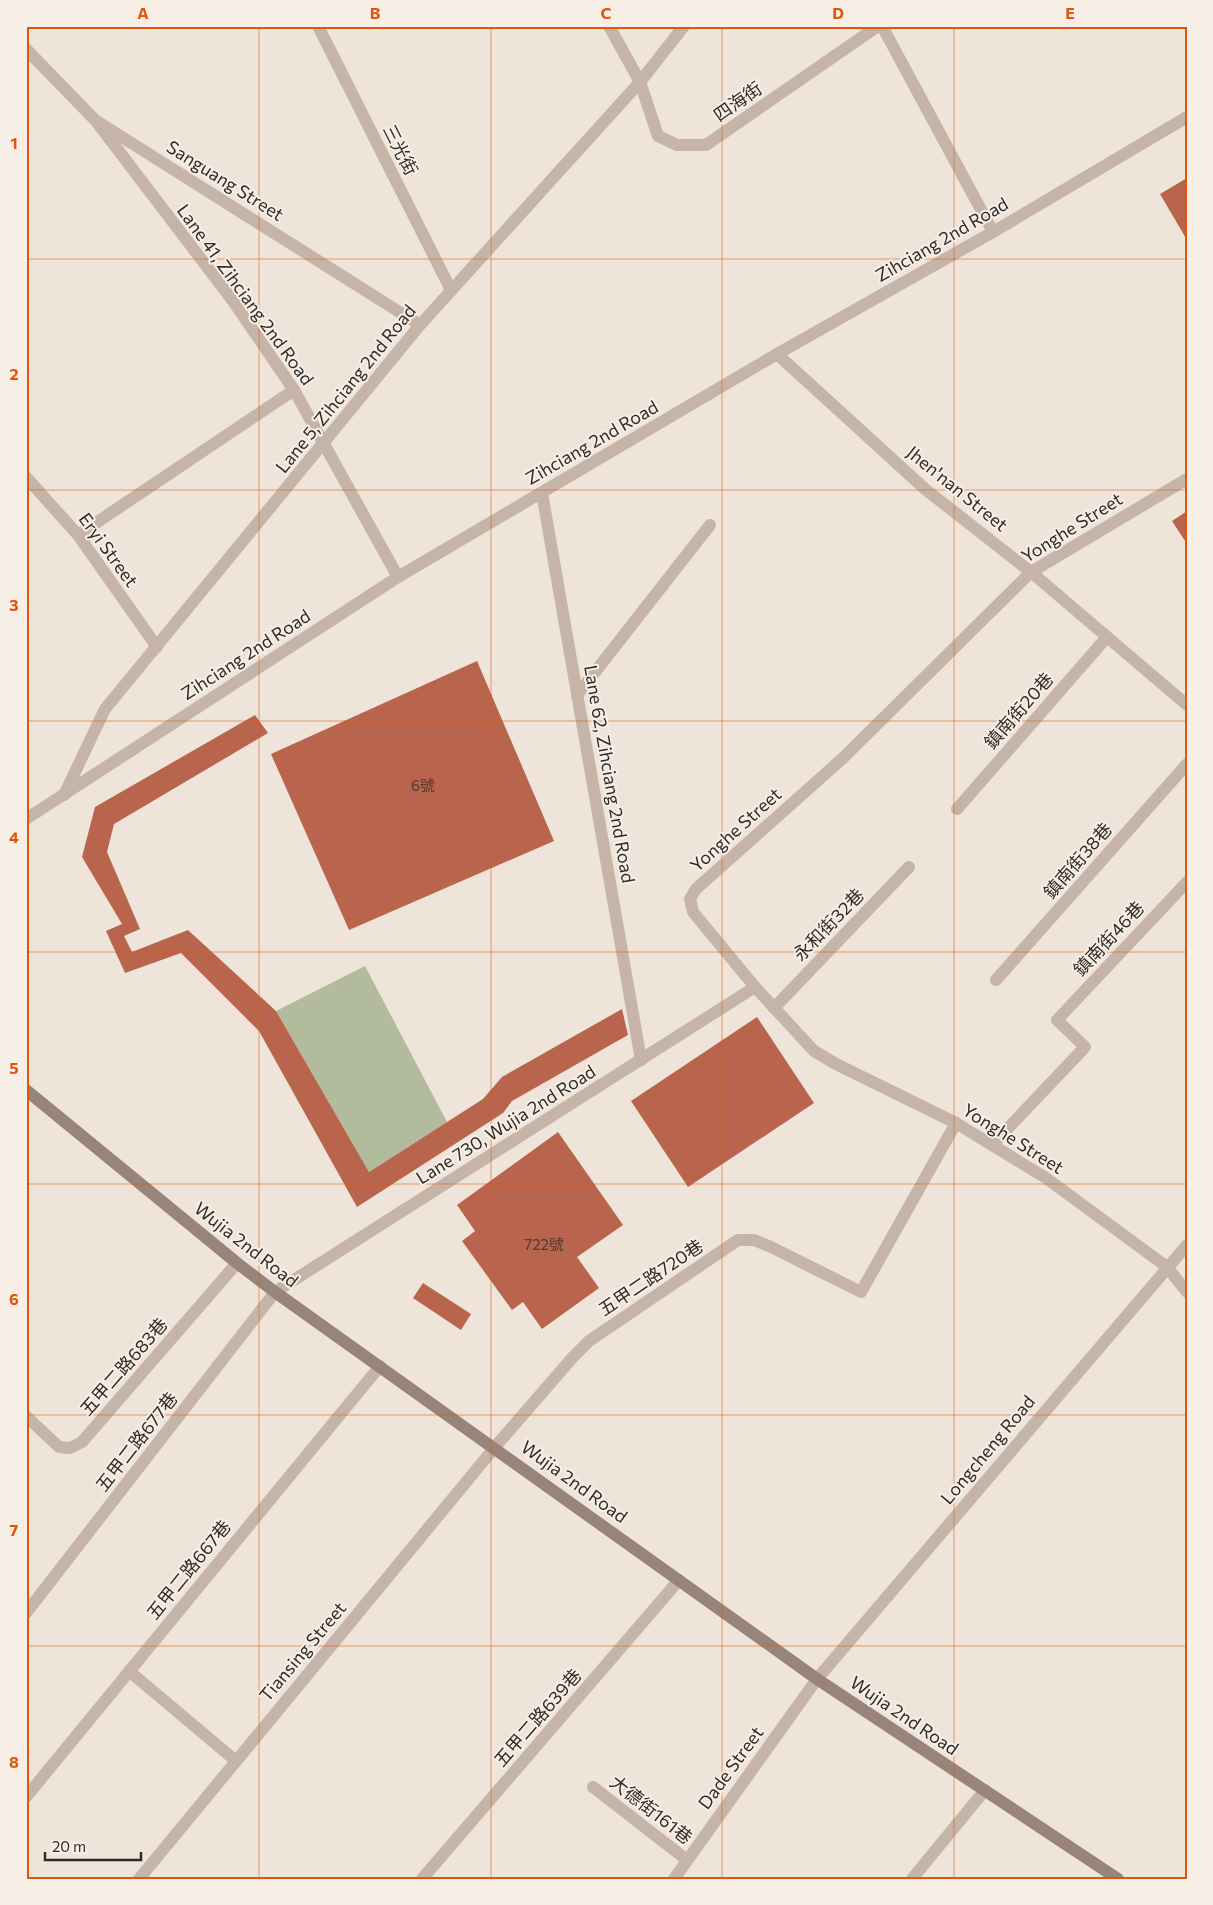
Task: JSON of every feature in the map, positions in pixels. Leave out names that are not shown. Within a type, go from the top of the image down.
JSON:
[{"type":"main road","name":"Wujia 2nd Road","points":[[26,1090],[276,1292],[817,1678],[1118,1879]]},
{"type":"street","name":"三光街","points":[[318,26],[451,290]]},
{"type":"street","name":"四海街","points":[[609,26],[640,82],[658,136],[678,146],[706,145],[878,26]]},
{"type":"street","name":"Lane 5, Zihciang 2nd Road","points":[[64,795],[106,709],[420,325],[640,82],[684,26]]},
{"type":"street","points":[[882,26],[993,232]]},
{"type":"street","name":"Sanguang Street","points":[[26,48],[95,120],[420,325]]},
{"type":"street","name":"Zihciang 2nd Road","points":[[26,819],[398,577],[777,354],[993,232],[1187,117]]},
{"type":"street","name":"Lane 41, Zihciang 2nd Road","points":[[95,120],[233,301],[294,390],[398,577]]},
{"type":"street","name":"Jhen'nan Street","points":[[777,354],[925,489],[1031,572],[1187,704]]},
{"type":"street","points":[[78,535],[294,390]]},
{"type":"street","name":"Eryi Street","points":[[26,476],[78,535],[157,648]]},
{"type":"street","name":"Yonghe Street","points":[[1187,479],[1031,572],[843,758],[696,889],[690,899],[693,912],[755,987],[814,1051],[836,1064],[956,1124],[1046,1178],[1167,1268],[1187,1292]]},
{"type":"street","name":"Lane 62, Zihciang 2nd Road","points":[[542,493],[641,1060]]},
{"type":"street","points":[[577,695],[710,525]]},
{"type":"street","name":"鎮南街20巷","points":[[957,809],[1107,637]]},
{"type":"street","name":"鎮南街38巷","points":[[996,980],[1187,764]]},
{"type":"street","name":"永和街32巷","points":[[774,1008],[909,867]]},
{"type":"street","name":"鎮南街46巷","points":[[992,1145],[1085,1047],[1056,1020],[1187,882]]},
{"type":"street","name":"Lane 730, Wujia 2nd Road","points":[[276,1292],[755,987]]},
{"type":"street","name":"五甲二路720巷","points":[[495,1447],[572,1356],[589,1341],[738,1240],[754,1240],[771,1247],[861,1292],[956,1124]]},
{"type":"street","name":"Longcheng Road","points":[[817,1678],[1187,1245]]},
{"type":"street","name":"五甲二路683巷","points":[[26,1416],[59,1447],[70,1448],[82,1442],[237,1262]]},
{"type":"street","name":"五甲二路677巷","points":[[26,1613],[276,1292]]},
{"type":"street","name":"五甲二路667巷","points":[[26,1797],[380,1366]]},
{"type":"street","name":"Tiansing Street","points":[[138,1879],[495,1447]]},
{"type":"street","name":"五甲二路639巷","points":[[422,1879],[679,1580]]},
{"type":"street","points":[[129,1671],[236,1761]]},
{"type":"street","name":"Dade Street","points":[[674,1879],[817,1678]]},
{"type":"street","name":"大德街161巷","points":[[593,1787],[687,1860]]},
{"type":"street","points":[[912,1879],[985,1790]]},
{"type":"green space","points":[[365,966],[447,1122],[369,1172],[276,1011]]},
{"type":"building","points":[[1187,178],[1187,240],[1160,194]]},
{"type":"building","points":[[1187,511],[1187,544],[1172,521]]},
{"type":"building","points":[[477,661],[554,841],[349,930],[271,754]]},
{"type":"building","points":[[255,715],[268,733],[114,824],[107,852],[140,929],[124,936],[132,952],[188,930],[276,1011],[369,1172],[483,1099],[502,1077],[622,1009],[628,1035],[512,1101],[503,1113],[357,1207],[259,1031],[181,953],[125,973],[106,931],[122,924],[82,857],[95,807]]},
{"type":"building","points":[[757,1017],[814,1103],[688,1187],[631,1101]]},
{"type":"building","points":[[558,1132],[623,1225],[577,1257],[599,1288],[542,1329],[523,1302],[512,1310],[462,1241],[475,1231],[457,1205]]},
{"type":"building","points":[[423,1283],[471,1314],[461,1330],[413,1298]]}]
